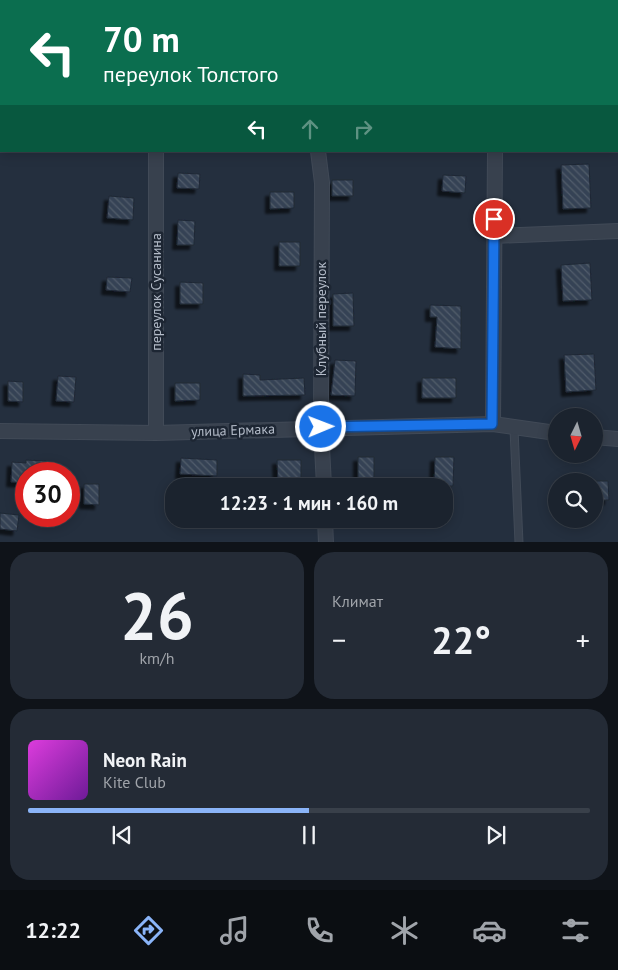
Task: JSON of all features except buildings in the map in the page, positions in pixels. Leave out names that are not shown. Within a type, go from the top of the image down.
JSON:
[{"type":"street","name":"переулок Сусанина","points":[[156,152],[156,433]]},
{"type":"street","name":"Клубный переулок","points":[[318,152],[322,183],[321,427],[324,478]]},
{"type":"street","points":[[492,424],[495,152]]},
{"type":"street","points":[[494,236],[618,231]]},
{"type":"street","name":"улица Ермака","points":[[0,431],[156,433],[321,427],[492,424],[514,429],[548,432]]},
{"type":"street","points":[[603,438],[618,439]]},
{"type":"street","points":[[325,528],[326,542]]},
{"type":"lane","points":[[514,429],[519,542]]},
{"type":"route","points":[[321,427],[492,424],[494,219]]}]
